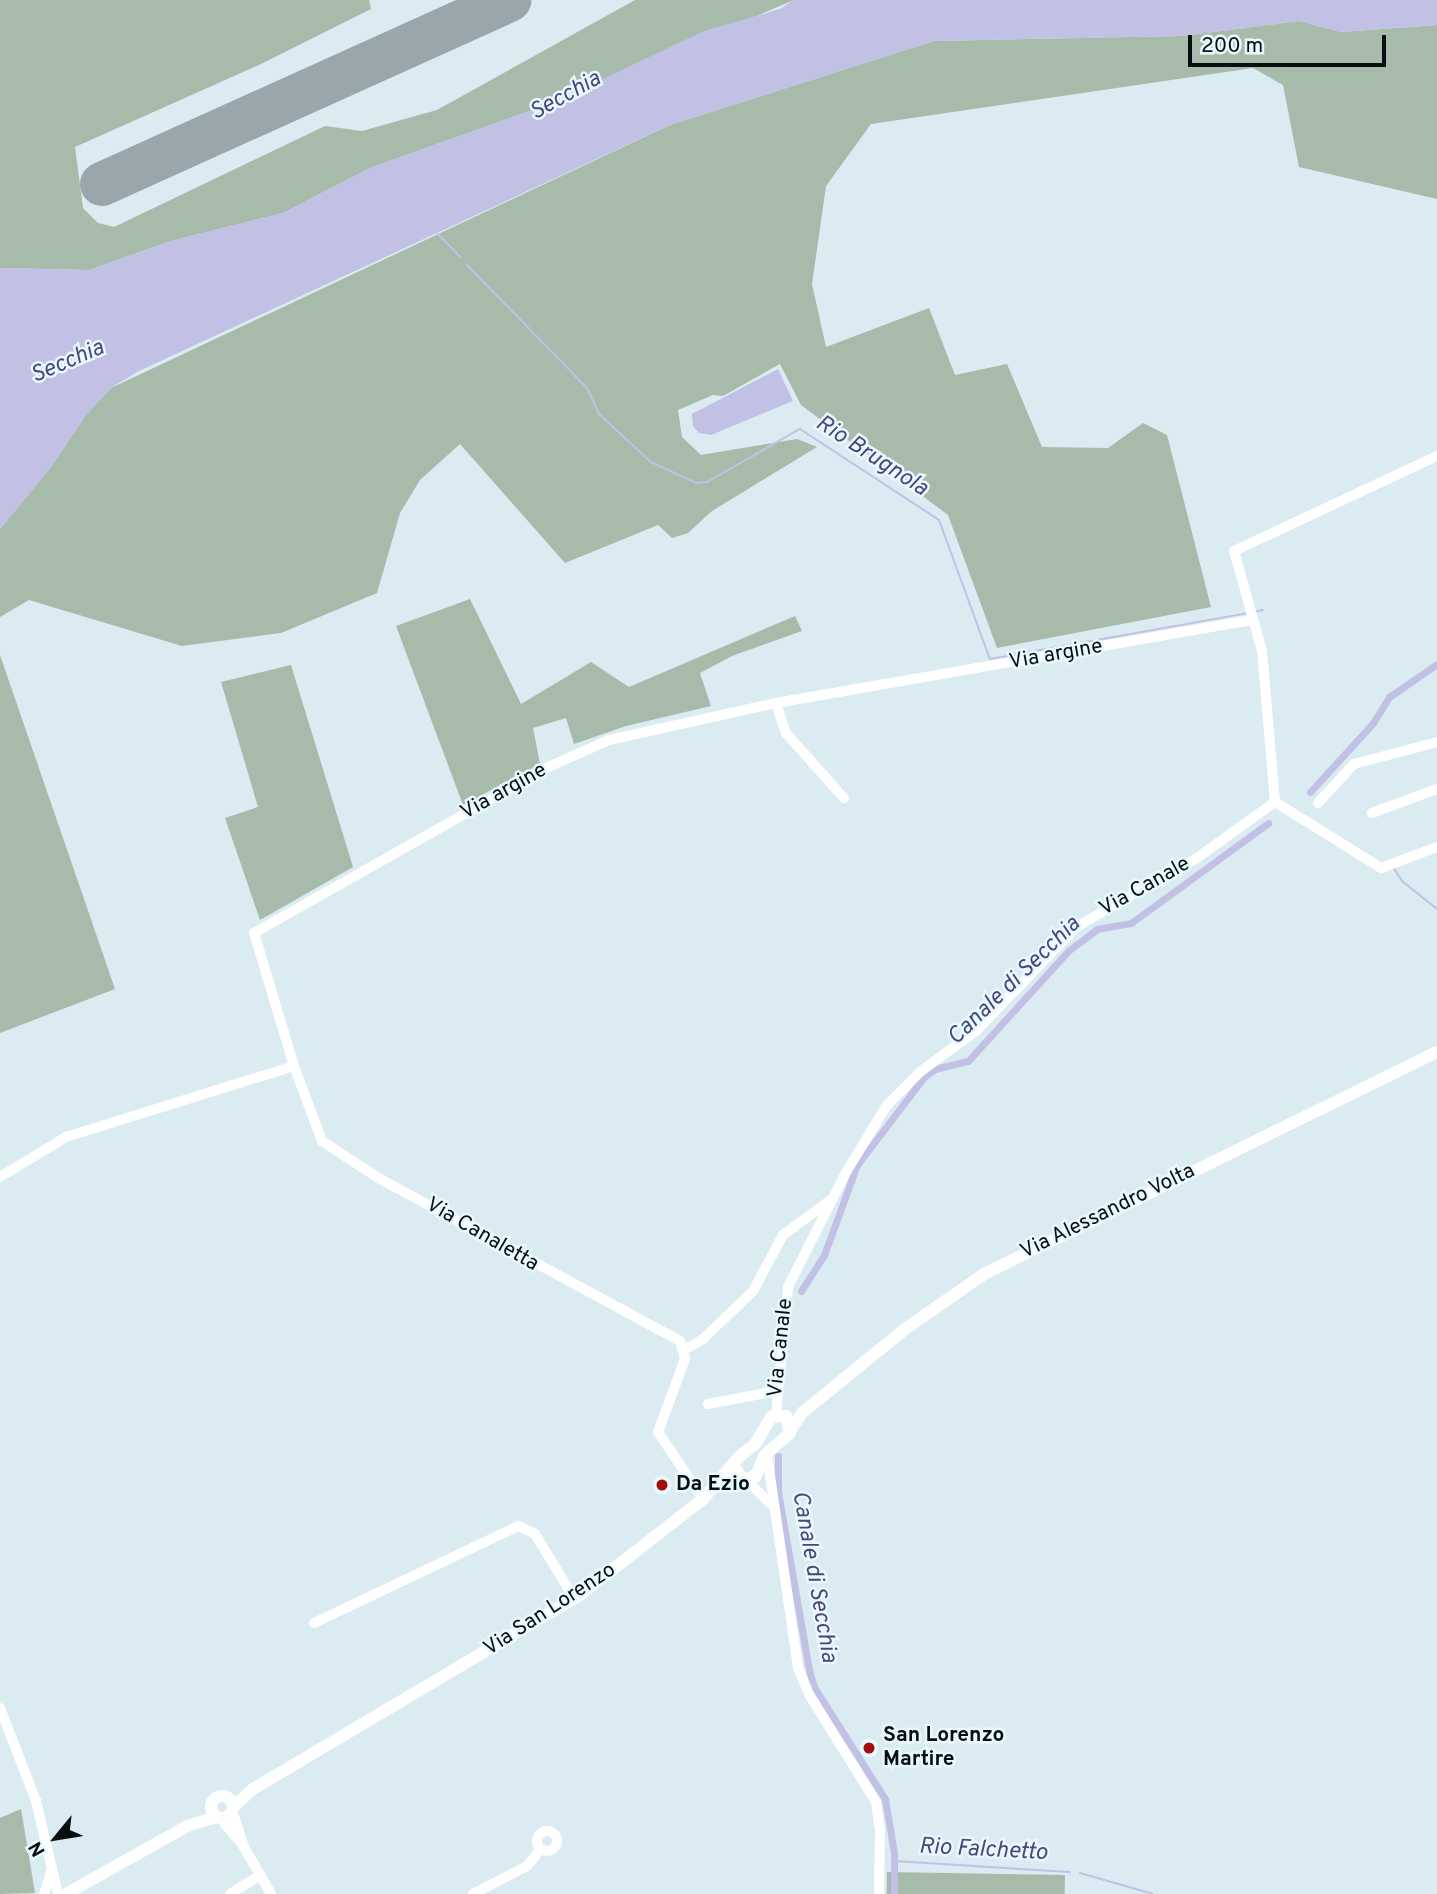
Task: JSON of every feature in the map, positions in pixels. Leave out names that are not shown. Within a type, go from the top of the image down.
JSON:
[{"type":"main road","name":"Via Alessandro Volta","points":[[803,1412],[905,1329],[996,1268],[1437,1052]]},
{"type":"main road","points":[[704,1499],[781,1416],[803,1412]]},
{"type":"main road","points":[[704,1499],[755,1477],[768,1452],[791,1429],[803,1412]]},
{"type":"main road","points":[[781,1416],[791,1429]]},
{"type":"main road","points":[[734,1466],[744,1480]]},
{"type":"main road","name":"Via San Lorenzo","points":[[231,1805],[253,1789],[575,1598],[704,1499]]},
{"type":"main road","points":[[71,1891],[187,1826],[216,1813],[231,1805],[218,1796],[216,1813]]},
{"type":"street","points":[[1437,456],[1234,551],[1264,664],[1275,802],[1381,868],[1437,847]]},
{"type":"street","name":"Via argine","points":[[254,933],[534,775],[609,740],[776,703],[1252,615]]},
{"type":"street","points":[[776,703],[786,733],[844,798]]},
{"type":"street","points":[[1318,803],[1354,764],[1437,742]]},
{"type":"street","points":[[1372,813],[1437,789]]},
{"type":"street","name":"Via Canale","points":[[781,1416],[776,1391],[788,1287],[860,1149],[902,1088],[977,1030],[1069,933],[1217,845],[1275,802]]},
{"type":"street","name":"Via Canaletta","points":[[254,933],[293,1066],[322,1141],[338,1155],[546,1271],[675,1334],[686,1349]]},
{"type":"street","points":[[0,1177],[66,1136],[293,1066]]},
{"type":"street","points":[[704,1499],[658,1428],[683,1367],[686,1349],[703,1339],[753,1292],[783,1235],[832,1199]]},
{"type":"street","points":[[708,1404],[776,1391]]},
{"type":"street","points":[[768,1452],[771,1504],[803,1683],[868,1785],[878,1811],[879,1894]]},
{"type":"street","points":[[744,1480],[771,1504]]},
{"type":"street","points":[[314,1623],[518,1527],[535,1534],[575,1598]]},
{"type":"street","points":[[0,1709],[36,1801],[52,1868],[52,1889],[71,1891]]},
{"type":"street","points":[[231,1805],[244,1847]]},
{"type":"street","points":[[216,1813],[244,1847],[271,1894]]},
{"type":"street","points":[[472,1894],[527,1866],[541,1849]]},
{"type":"street","points":[[230,1894],[261,1875]]},
{"type":"green space","points":[[0,0],[369,0],[371,9],[259,65],[75,147],[83,208],[98,223],[114,227],[325,126],[362,131],[437,110],[635,0],[794,0],[552,103],[370,168],[283,213],[171,241],[89,270],[0,268]]},
{"type":"green space","points":[[1299,21],[1341,32],[1437,25],[1437,199],[1299,167],[1283,85],[1253,68],[871,124],[826,186],[812,284],[826,347],[929,308],[955,375],[1007,364],[1042,447],[1108,448],[1143,423],[1167,435],[1211,607],[997,648],[948,515],[801,405],[780,364],[723,396],[713,395],[678,410],[682,437],[701,455],[797,439],[817,447],[712,511],[688,533],[672,538],[658,525],[565,563],[460,444],[420,480],[400,513],[377,593],[281,633],[182,646],[29,600],[0,617],[0,529],[51,467],[86,415],[111,388],[670,125],[934,41],[1181,36]]},
{"type":"green space","points":[[470,599],[521,704],[591,662],[629,687],[795,616],[802,631],[732,656],[700,673],[711,706],[626,726],[574,744],[566,718],[533,728],[540,764],[463,805],[396,626]]},
{"type":"green space","points":[[0,655],[115,989],[0,1033]]},
{"type":"green space","points":[[291,665],[353,867],[260,920],[225,818],[258,807],[221,682]]},
{"type":"green space","points":[[21,1809],[35,1893],[0,1894],[0,1818]]},
{"type":"green space","points":[[887,1872],[1065,1875],[1065,1894],[887,1894]]},
{"type":"water","name":"Secchia","points":[[794,0],[1437,0],[1437,25],[1341,32],[1299,21],[1181,36],[934,41],[670,125],[137,372],[111,388],[86,415],[51,467],[0,529],[0,268],[89,270],[171,241],[283,213],[370,168],[552,103],[704,31],[780,9]]},
{"type":"water","points":[[778,369],[793,401],[711,435],[699,433],[693,426],[692,414]]},
{"type":"waterway","name":"Rio Brugnola","points":[[438,234],[461,258]]},
{"type":"waterway","name":"Rio Brugnola","points":[[466,264],[587,388],[599,414],[651,462],[696,483],[707,482],[800,429],[939,520],[990,659],[1249,613]]},
{"type":"waterway","name":"Rio Brugnola","points":[[1254,612],[1263,610]]},
{"type":"waterway","name":"Canale di Secchia","points":[[1310,792],[1373,723],[1389,697],[1437,664]]},
{"type":"waterway","name":"Canale di Secchia","points":[[801,1291],[824,1255],[857,1165],[924,1077],[935,1069],[968,1061],[1068,951],[1097,929],[1131,923],[1268,823]]},
{"type":"waterway","name":"Rio Brugnola","points":[[1393,867],[1402,881],[1437,909]]},
{"type":"waterway","name":"Canale di Secchia","points":[[778,1456],[778,1492],[809,1670],[814,1687],[885,1799],[894,1853],[894,1894]]},
{"type":"waterway","name":"Rio Falchetto","points":[[894,1861],[1070,1872]]},
{"type":"waterway","name":"Rio Falchetto","points":[[1080,1873],[1153,1894]]},
{"type":"runway","points":[[102,184],[509,0]]},
{"type":"place","name":"Da Ezio","points":[[662,1485]]},
{"type":"place","name":"San Lorenzo Martire","points":[[869,1748]]}]
